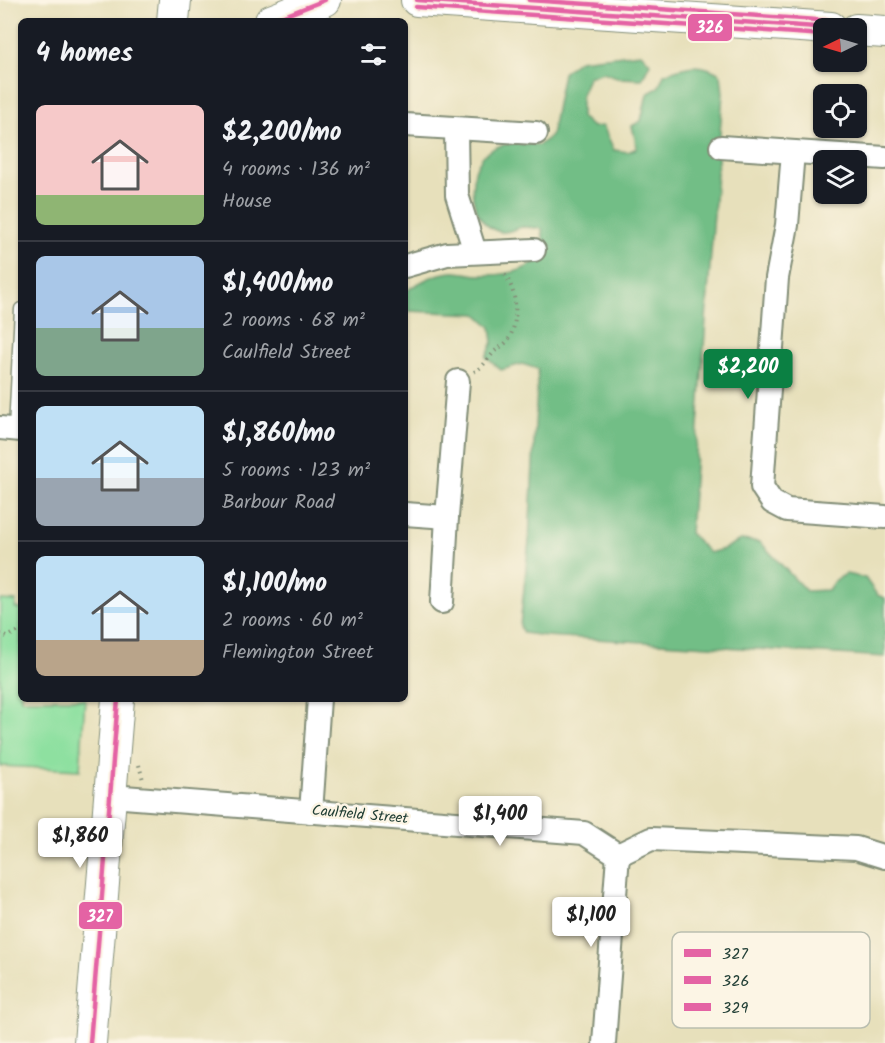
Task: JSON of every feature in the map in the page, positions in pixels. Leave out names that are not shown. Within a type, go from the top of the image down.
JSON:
[{"type":"main road","points":[[173,18],[175,0]]},
{"type":"main road","points":[[279,18],[325,0]]},
{"type":"main road","points":[[417,0],[813,27]]},
{"type":"main road","points":[[867,31],[885,32]]},
{"type":"main road","points":[[90,1043],[118,702]]},
{"type":"street","points":[[408,126],[536,133]]},
{"type":"street","points":[[456,129],[457,195],[484,251]]},
{"type":"street","points":[[721,147],[885,158]]},
{"type":"street","points":[[793,152],[787,225],[777,278],[762,486],[771,502],[788,510],[885,517]]},
{"type":"street","points":[[408,265],[447,254],[534,250]]},
{"type":"street","points":[[442,602],[458,381]]},
{"type":"street","points":[[408,514],[447,517]]},
{"type":"street","points":[[311,812],[319,702]]},
{"type":"street","name":"Caulfield Street","points":[[111,796],[584,833],[618,855]]},
{"type":"street","points":[[604,1043],[618,855],[651,839],[856,848],[885,857]]},
{"type":"lane","points":[[12,429],[18,349]]},
{"type":"path","points":[[458,381],[484,367],[508,339],[513,327],[512,289],[507,278],[484,251]]},
{"type":"path","points":[[0,634],[8,636],[18,631]]},
{"type":"green space","points":[[641,53],[650,63],[642,79],[619,78],[603,72],[588,77],[581,96],[581,117],[592,127],[603,126],[614,150],[628,152],[637,148],[632,126],[641,121],[647,94],[658,88],[664,74],[686,67],[700,66],[721,75],[723,93],[690,533],[709,553],[724,549],[740,540],[760,542],[806,591],[828,590],[834,581],[846,574],[865,578],[877,595],[885,598],[885,657],[523,633],[520,626],[529,541],[538,369],[522,364],[501,370],[486,357],[493,342],[491,327],[477,314],[408,311],[408,290],[440,274],[459,272],[492,275],[516,271],[534,261],[540,253],[543,243],[542,229],[523,227],[501,232],[490,227],[481,219],[473,195],[473,182],[481,159],[489,151],[507,144],[539,145],[551,136],[563,73],[579,60]]},
{"type":"green space","points":[[0,600],[16,601],[15,608],[18,608],[18,702],[85,702],[80,770],[0,766]]},
{"type":"transit line","name":"327","points":[[279,18],[325,0]]},
{"type":"transit line","name":"327","points":[[417,0],[813,27]]},
{"type":"transit line","name":"329","points":[[529,0],[813,20]]},
{"type":"transit line","name":"326","points":[[416,7],[813,34]]},
{"type":"transit line","name":"327","points":[[90,1043],[118,702]]}]
